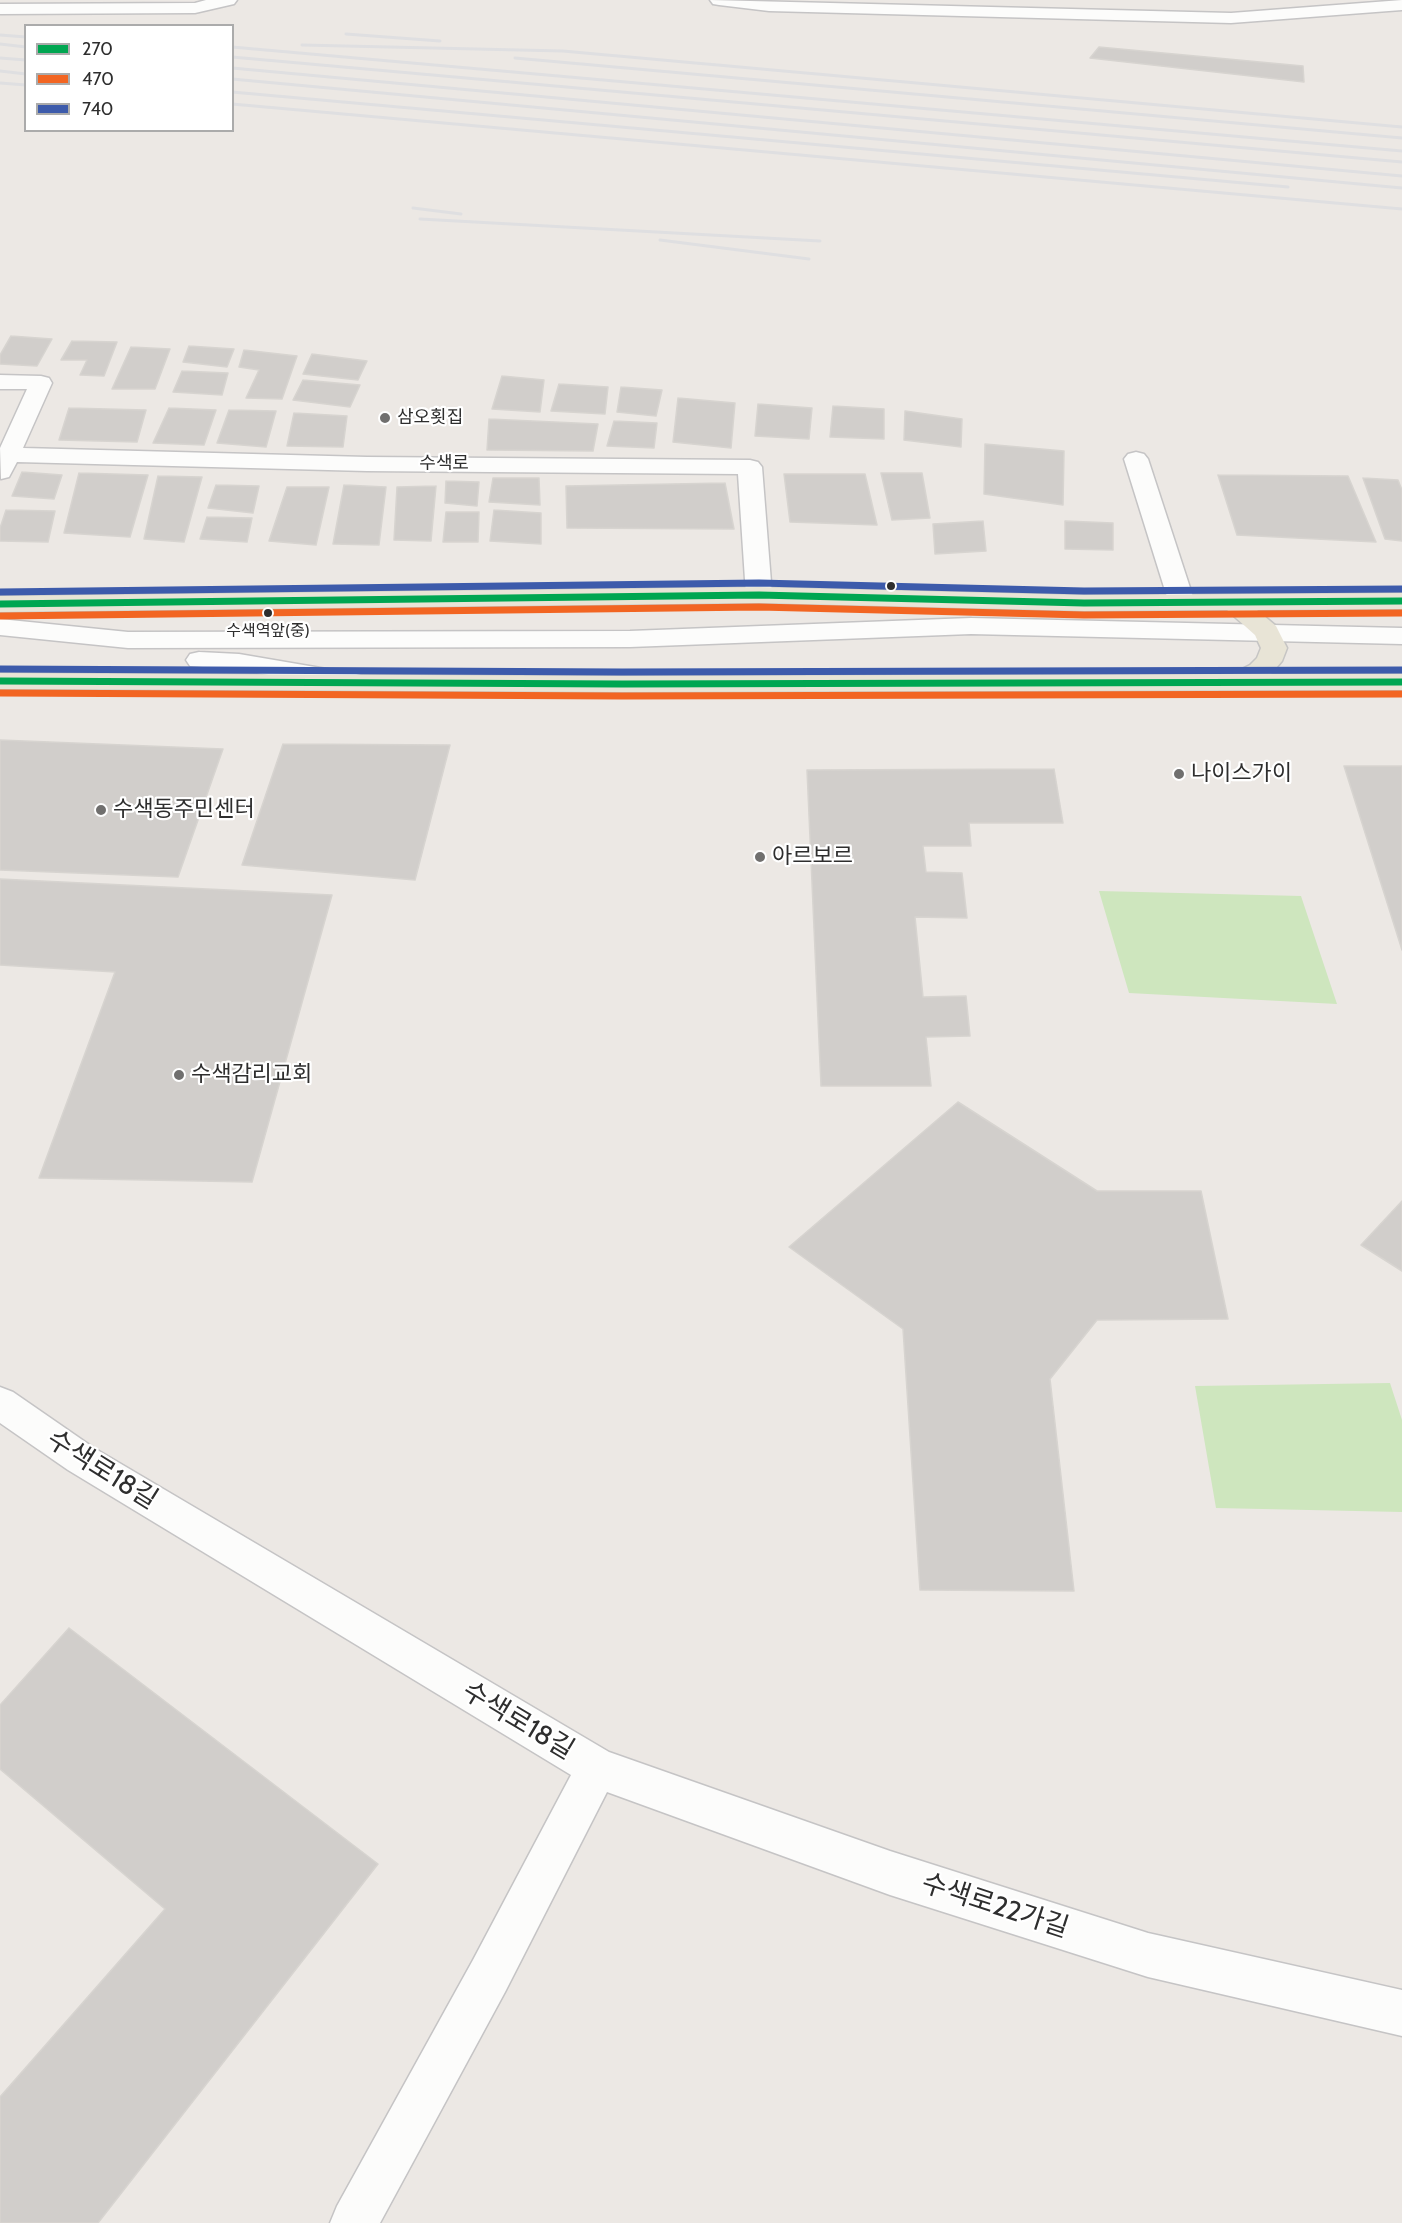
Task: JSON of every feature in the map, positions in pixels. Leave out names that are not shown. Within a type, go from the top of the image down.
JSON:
[{"type":"main road","points":[[0,604],[759,595],[1084,603],[1180,600],[1402,601]]},
{"type":"main road","points":[[1233,602],[1267,632],[1274,648],[1269,661],[1240,681]]},
{"type":"main road","points":[[0,681],[1402,682]]},
{"type":"street","points":[[0,9],[195,8],[228,0]]},
{"type":"street","points":[[719,0],[769,6],[1231,18],[1402,5]]},
{"type":"street","name":"수색로","points":[[0,382],[40,383],[4,465],[367,464],[750,467],[759,595]]},
{"type":"street","points":[[1136,459],[1180,600]]},
{"type":"street","points":[[0,627],[128,640],[630,639],[971,626],[1402,636]]},
{"type":"street","points":[[0,646],[31,650],[238,662],[365,683]]},
{"type":"street","name":"수색로18길","points":[[0,1403],[81,1459],[597,1768],[494,1966],[354,2223]]},
{"type":"street","name":"수색로22가길","points":[[597,1768],[890,1873],[1148,1955],[1402,2013]]},
{"type":"green space","points":[[1099,891],[1301,896],[1337,1004],[1129,993]]},
{"type":"green space","points":[[1390,1383],[1402,1420],[1402,1512],[1216,1508],[1195,1386]]},
{"type":"building","points":[[1099,47],[1303,66],[1304,82],[1090,58]]},
{"type":"building","points":[[11,336],[52,339],[37,366],[0,364],[0,355]]},
{"type":"building","points":[[72,341],[117,342],[104,376],[80,375],[87,360],[61,360]]},
{"type":"building","points":[[189,346],[234,349],[227,367],[183,362]]},
{"type":"building","points":[[131,347],[170,349],[155,389],[112,389]]},
{"type":"building","points":[[244,350],[297,356],[282,399],[246,398],[259,370],[239,367]]},
{"type":"building","points":[[312,354],[367,361],[358,380],[303,374]]},
{"type":"building","points":[[182,371],[228,373],[222,395],[173,392]]},
{"type":"building","points":[[502,376],[544,380],[540,412],[492,409]]},
{"type":"building","points":[[303,380],[360,385],[350,407],[293,400]]},
{"type":"building","points":[[559,384],[608,387],[605,414],[551,411]]},
{"type":"building","points":[[621,387],[662,390],[656,416],[617,412]]},
{"type":"building","points":[[678,398],[735,403],[731,448],[673,442]]},
{"type":"building","points":[[758,404],[812,408],[809,439],[755,436]]},
{"type":"building","points":[[833,406],[884,409],[884,439],[830,437]]},
{"type":"building","points":[[69,408],[146,410],[137,442],[59,440]]},
{"type":"building","points":[[169,408],[216,410],[204,445],[153,443]]},
{"type":"building","points":[[229,410],[276,411],[266,447],[217,443]]},
{"type":"building","points":[[905,411],[962,419],[961,447],[904,440]]},
{"type":"building","points":[[294,413],[347,416],[343,447],[287,446]]},
{"type":"building","points":[[489,419],[598,424],[593,451],[487,450]]},
{"type":"building","points":[[614,421],[657,423],[654,448],[607,446]]},
{"type":"building","points":[[985,444],[1064,451],[1063,505],[984,494]]},
{"type":"building","points":[[22,472],[62,475],[54,499],[12,496]]},
{"type":"building","points":[[79,473],[148,475],[130,537],[64,533]]},
{"type":"building","points":[[881,473],[922,473],[930,518],[892,520]]},
{"type":"building","points":[[784,474],[865,474],[877,525],[790,522]]},
{"type":"building","points":[[1218,475],[1348,476],[1376,542],[1237,535]]},
{"type":"building","points":[[158,476],[202,477],[184,542],[144,539]]},
{"type":"building","points":[[493,478],[539,478],[540,505],[489,502]]},
{"type":"building","points":[[1363,478],[1398,480],[1402,490],[1402,541],[1385,539]]},
{"type":"building","points":[[446,481],[479,482],[477,506],[445,503]]},
{"type":"building","points":[[725,483],[734,529],[567,528],[566,486]]},
{"type":"building","points":[[216,485],[259,486],[253,513],[208,508]]},
{"type":"building","points":[[344,485],[386,487],[379,545],[333,544]]},
{"type":"building","points":[[436,486],[431,541],[394,540],[397,487]]},
{"type":"building","points":[[287,487],[329,487],[316,545],[269,541]]},
{"type":"building","points":[[6,510],[55,511],[48,542],[0,541],[0,528]]},
{"type":"building","points":[[494,510],[541,513],[541,544],[490,541]]},
{"type":"building","points":[[446,512],[479,512],[478,542],[443,542]]},
{"type":"building","points":[[207,517],[252,518],[247,542],[200,539]]},
{"type":"building","points":[[983,521],[986,551],[935,554],[933,524]]},
{"type":"building","points":[[1065,521],[1113,523],[1113,550],[1065,549]]},
{"type":"building","name":"수색동주민센터","points":[[0,740],[223,749],[178,877],[0,870]]},
{"type":"building","points":[[283,744],[450,745],[415,880],[242,865]]},
{"type":"building","points":[[1344,766],[1402,766],[1402,950]]},
{"type":"building","points":[[1054,769],[1063,823],[969,823],[971,846],[923,846],[926,872],[962,873],[967,918],[915,917],[923,997],[966,996],[970,1036],[926,1037],[931,1086],[821,1086],[807,770]]},
{"type":"building","name":"수색감리교회","points":[[0,879],[332,895],[252,1182],[39,1178],[115,972],[0,965]]},
{"type":"building","points":[[958,1102],[1097,1191],[1201,1191],[1228,1319],[1097,1320],[1050,1379],[1074,1591],[920,1590],[903,1329],[789,1247]]},
{"type":"building","points":[[1402,1201],[1402,1271],[1361,1245]]},
{"type":"building","points":[[69,1628],[378,1864],[98,2223],[0,2223],[0,2097],[165,1909],[0,1769],[0,1705]]},
{"type":"railway","points":[[346,34],[440,41]]},
{"type":"railway","points":[[0,35],[24,37]]},
{"type":"railway","points":[[0,44],[24,47]]},
{"type":"railway","points":[[302,45],[563,51],[1402,127]]},
{"type":"railway","points":[[234,47],[1402,151]]},
{"type":"railway","points":[[234,57],[1402,162]]},
{"type":"railway","points":[[0,58],[24,60]]},
{"type":"railway","points":[[515,58],[1402,138]]},
{"type":"railway","points":[[234,68],[1402,176]]},
{"type":"railway","points":[[0,71],[24,74]]},
{"type":"railway","points":[[234,79],[1402,188]]},
{"type":"railway","points":[[0,83],[24,85]]},
{"type":"railway","points":[[234,92],[1288,187]]},
{"type":"railway","points":[[234,104],[1402,209]]},
{"type":"railway","points":[[413,208],[461,214]]},
{"type":"railway","points":[[420,219],[820,241]]},
{"type":"railway","points":[[660,240],[809,259]]},
{"type":"transit line","name":"740","points":[[0,592],[759,583],[1084,591],[1402,589]]},
{"type":"transit line","name":"270","points":[[0,604],[759,595],[1084,603],[1402,601]]},
{"type":"transit line","name":"470","points":[[0,616],[759,607],[1084,615],[1402,613]]},
{"type":"transit line","name":"740","points":[[0,669],[622,672],[1402,670]]},
{"type":"transit line","name":"270","points":[[0,681],[622,684],[1402,682]]},
{"type":"transit line","name":"470","points":[[0,693],[622,696],[1402,694]]},
{"type":"place","name":"삼오횟집","points":[[385,418]]},
{"type":"place","name":"수색역앞(중)","points":[[268,613]]},
{"type":"place","name":"나이스가이","points":[[1179,774]]},
{"type":"place","name":"수색동주민센터","points":[[101,810]]},
{"type":"place","name":"아르보르","points":[[760,857]]},
{"type":"place","name":"수색감리교회","points":[[179,1075]]}]
